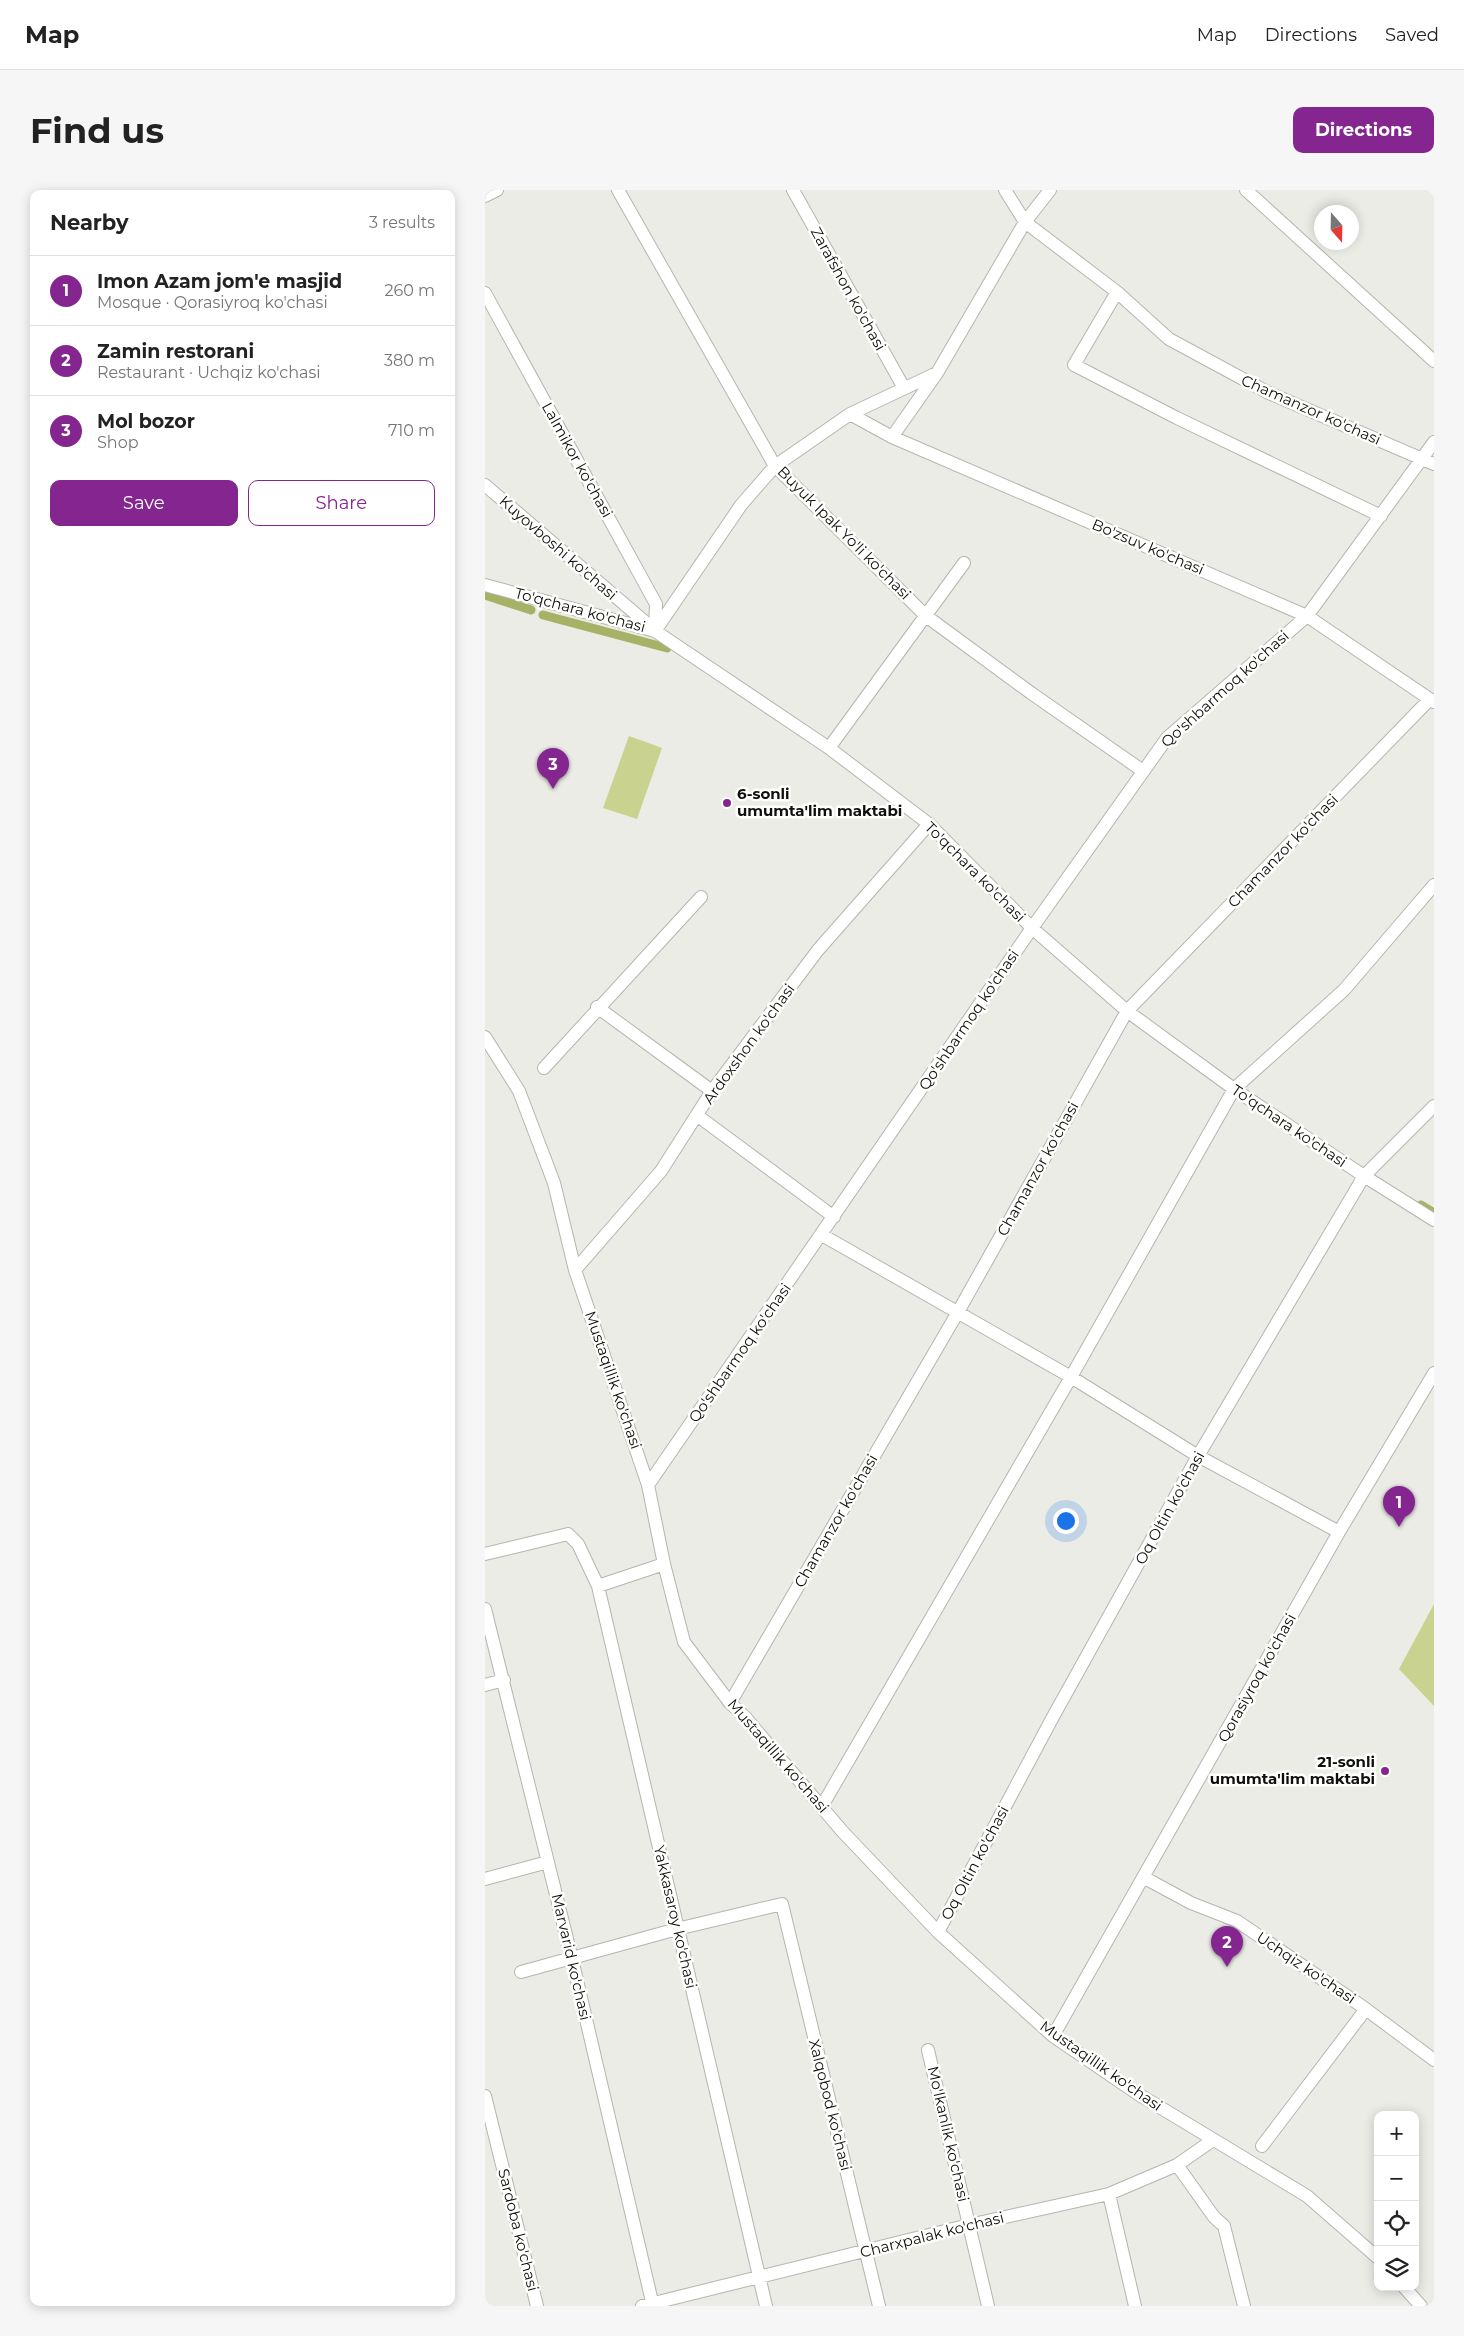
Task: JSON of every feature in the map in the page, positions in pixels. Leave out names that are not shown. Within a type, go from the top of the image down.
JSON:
[{"type":"street","points":[[485,196],[497,190]]},
{"type":"street","name":"Buyuk Ipak Yo'li ko'chasi","points":[[618,190],[775,466],[926,616],[1031,693],[1143,771]]},
{"type":"street","name":"Zarafshon ko'chasi","points":[[793,190],[904,388]]},
{"type":"street","points":[[1005,190],[1025,222]]},
{"type":"street","points":[[892,437],[937,373],[1025,222],[1050,190]]},
{"type":"street","points":[[1246,190],[1434,361]]},
{"type":"street","name":"Chamanzor ko'chasi","points":[[1025,222],[1117,292],[1169,339],[1269,393],[1434,464]]},
{"type":"street","points":[[1117,292],[1074,365],[1177,418],[1381,516]]},
{"type":"street","name":"Lalmikor ko'chasi","points":[[485,293],[656,604],[655,631]]},
{"type":"street","points":[[655,631],[741,505],[775,466],[850,414],[937,373]]},
{"type":"street","name":"Bo'zsuv ko'chasi","points":[[850,414],[892,437],[1307,616],[1432,701]]},
{"type":"street","name":"Qo'shbarmoq ko'chasi","points":[[648,1485],[1032,928],[1167,738],[1307,616],[1434,442]]},
{"type":"street","name":"Kuyovboshi ko'chasi","points":[[485,485],[655,631]]},
{"type":"street","points":[[829,748],[964,563]]},
{"type":"street","name":"To'qchara ko'chasi","points":[[485,584],[655,631],[829,748],[929,824],[1032,928],[1127,1011],[1234,1089],[1364,1176],[1434,1220]]},
{"type":"street","name":"Chamanzor ko'chasi","points":[[730,1703],[958,1312],[1127,1011],[1432,701]]},
{"type":"street","name":"Ardoxshon ko'chasi","points":[[575,1270],[661,1171],[712,1091],[818,950],[929,824]]},
{"type":"street","points":[[822,1806],[1071,1377],[1234,1089],[1344,990],[1434,885]]},
{"type":"street","points":[[544,1068],[701,896]]},
{"type":"street","points":[[597,1008],[712,1091]]},
{"type":"street","name":"Mustaqillik ko'chasi","points":[[485,1037],[519,1091],[554,1183],[575,1270],[648,1485],[684,1642],[730,1703],[745,1717],[842,1831],[938,1932],[1053,2036],[1138,2094],[1307,2196],[1374,2255]]},
{"type":"street","name":"Oq Oltin ko'chasi","points":[[938,1932],[1054,1715],[1198,1456],[1364,1176],[1434,1106]]},
{"type":"street","points":[[697,1116],[834,1217]]},
{"type":"street","points":[[822,1235],[1071,1377],[1198,1456],[1339,1532]]},
{"type":"street","name":"Qorasiyroq ko'chasi","points":[[1053,2036],[1339,1532],[1434,1373]]},
{"type":"street","name":"Yakkasaroy ko'chasi","points":[[485,1554],[568,1534],[577,1544],[598,1586],[766,2306]]},
{"type":"street","points":[[598,1586],[665,1564]]},
{"type":"street","name":"Marvarid ko'chasi","points":[[485,1609],[572,1958],[649,2305]]},
{"type":"street","points":[[485,1684],[504,1680]]},
{"type":"street","points":[[485,1879],[548,1862]]},
{"type":"street","name":"Uchqiz ko'chasi","points":[[1143,1877],[1191,1903],[1237,1921],[1365,2009],[1434,2060]]},
{"type":"street","name":"Xalqobod ko'chasi","points":[[677,1929],[782,1904],[879,2306]]},
{"type":"street","points":[[521,1972],[677,1929]]},
{"type":"street","points":[[1262,2146],[1365,2009]]},
{"type":"street","name":"Mo'lkanlik ko'chasi","points":[[929,2050],[988,2306]]},
{"type":"street","name":"Sardoba ko'chasi","points":[[485,2096],[537,2306]]},
{"type":"street","name":"Charxpalak ko'chasi","points":[[649,2305],[969,2225],[1109,2194],[1177,2165],[1213,2140]]},
{"type":"street","points":[[1177,2165],[1214,2217],[1224,2226],[1244,2306]]},
{"type":"street","points":[[1109,2194],[1135,2306]]},
{"type":"street","points":[[1408,2291],[1421,2306]]},
{"type":"green space","points":[[629,736],[662,748],[637,819],[603,808]]},
{"type":"green space","points":[[1434,1604],[1434,1706],[1399,1669]]},
{"type":"waterway","points":[[485,595],[531,610]]},
{"type":"waterway","points":[[543,615],[667,648]]},
{"type":"waterway","points":[[1421,1205],[1434,1213]]},
{"type":"place","name":"Mol bozor","points":[[553,789]]},
{"type":"place","name":"6-sonli umumta'lim maktabi","points":[[727,803]]},
{"type":"place","name":"Imon Azam jom'e masjid","points":[[1399,1527]]},
{"type":"place","name":"21-sonli umumta'lim maktabi","points":[[1385,1771]]},
{"type":"place","name":"Zamin restorani","points":[[1227,1967]]}]
